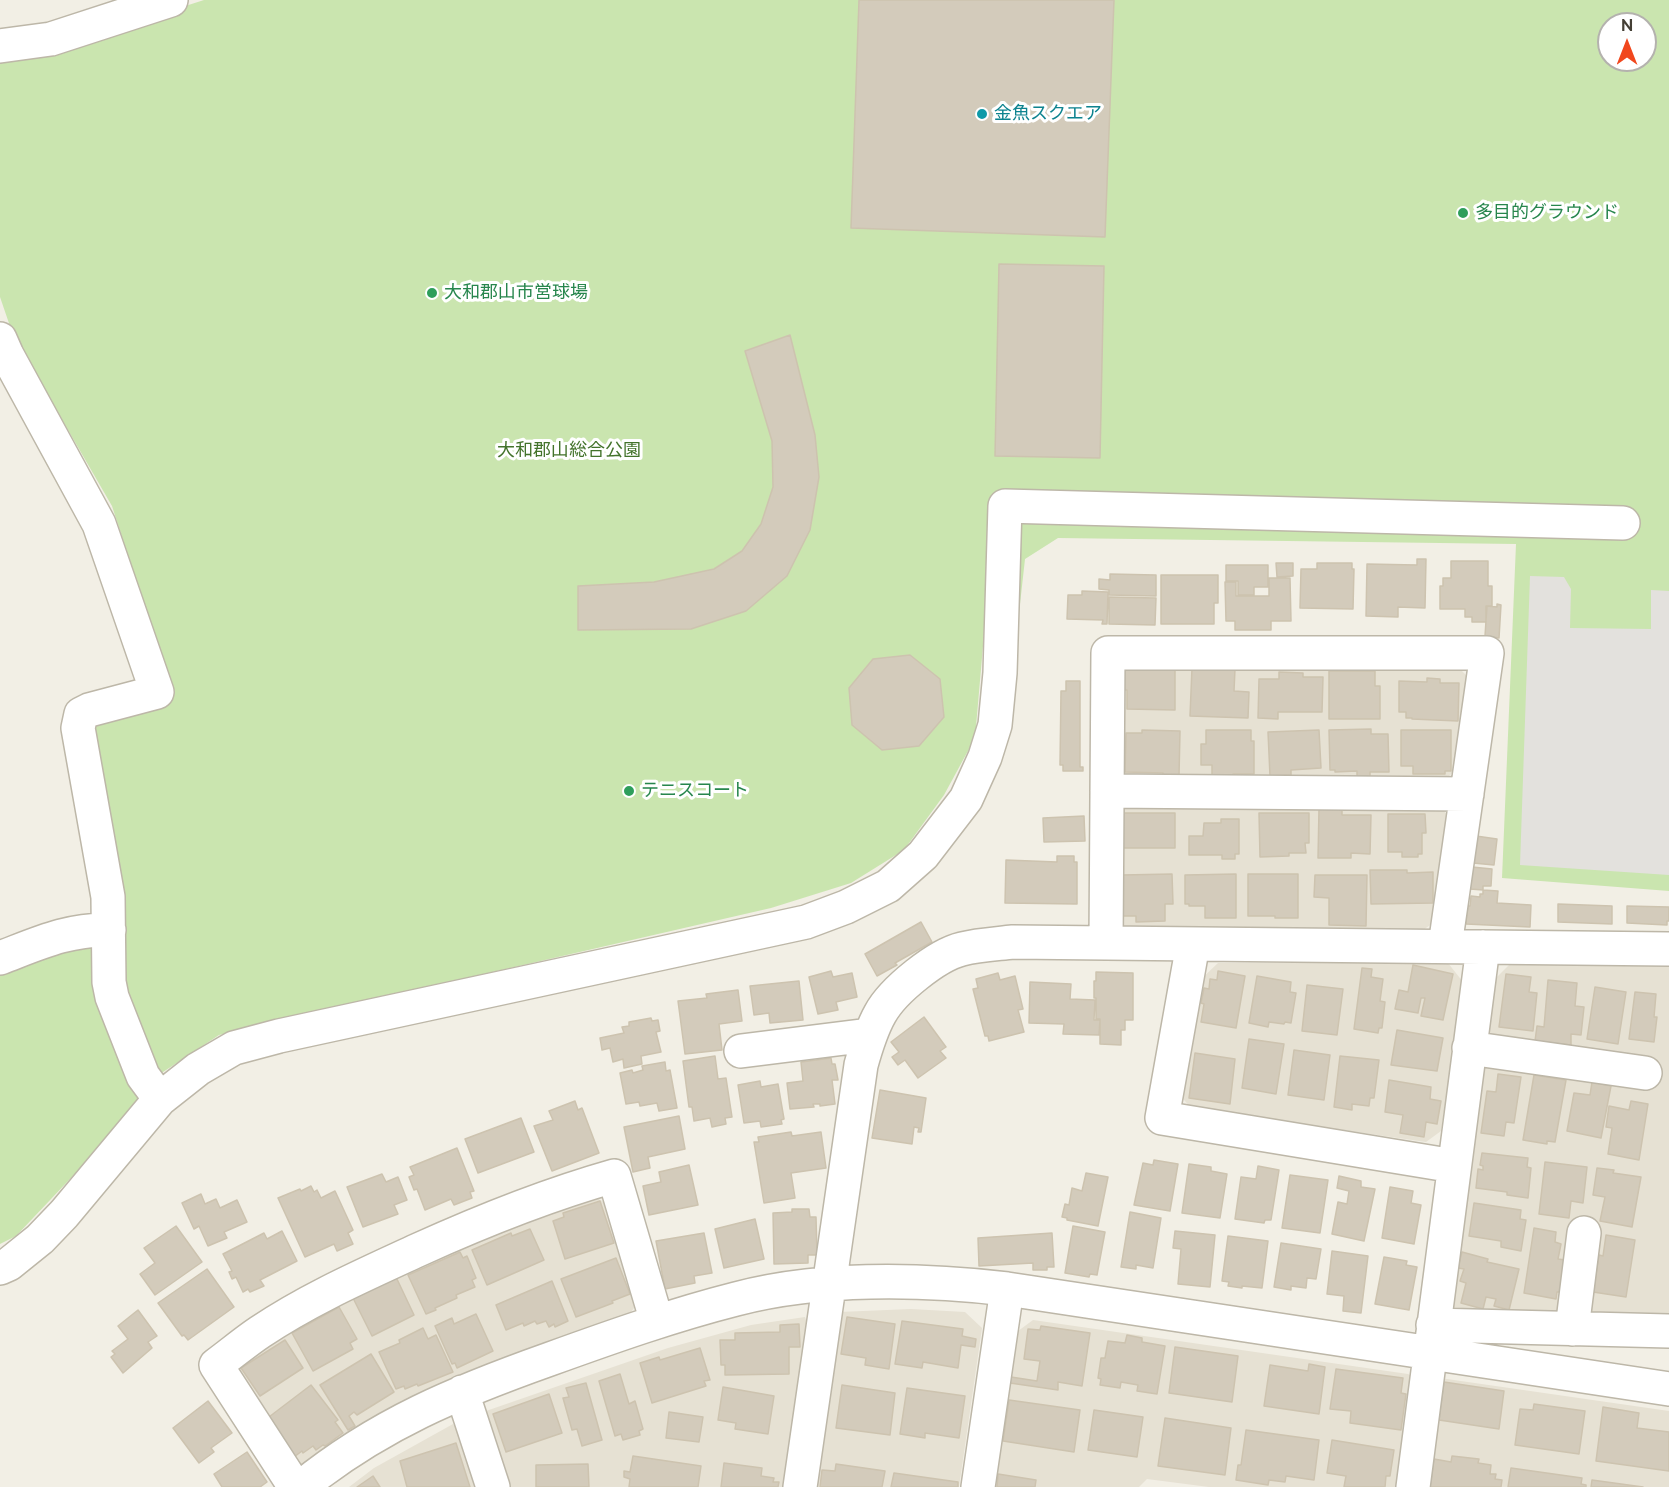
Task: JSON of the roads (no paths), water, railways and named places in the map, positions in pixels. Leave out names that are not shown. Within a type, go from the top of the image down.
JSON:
[{"type":"street","points":[[0,46],[51,39],[171,0]]},
{"type":"street","points":[[0,339],[99,524],[157,692],[89,710],[81,714],[78,728],[108,897],[109,982],[112,997],[143,1076],[160,1099]]},
{"type":"street","points":[[0,1268],[9,1264],[40,1239],[160,1099],[198,1069],[234,1048],[279,1036],[806,922],[846,907],[888,886],[923,855],[966,799],[985,757],[995,725],[1000,673],[1005,506],[1623,523]]},
{"type":"street","points":[[1106,943],[1108,653],[1487,653],[1445,946]]},
{"type":"street","points":[[1107,790],[1467,794]]},
{"type":"street","points":[[0,958],[58,936],[89,930],[109,930]]},
{"type":"street","points":[[800,1487],[861,1065],[869,1035],[881,1011],[922,969],[961,949],[1013,942],[1669,949]]},
{"type":"street","points":[[1193,944],[1162,1118],[1454,1166]]},
{"type":"street","points":[[1413,1487],[1483,947]]},
{"type":"street","points":[[741,1051],[869,1035]]},
{"type":"street","points":[[1469,1048],[1645,1073]]},
{"type":"street","points":[[295,1487],[216,1365],[260,1332],[307,1303],[351,1281],[516,1209],[569,1189],[615,1176],[657,1322]]},
{"type":"street","points":[[1572,1329],[1584,1233]]},
{"type":"street","points":[[301,1487],[369,1438],[410,1416],[462,1392],[605,1339],[737,1298],[794,1288],[859,1282],[967,1285],[1431,1339],[1669,1389]]},
{"type":"street","points":[[978,1487],[1006,1289]]},
{"type":"street","points":[[1431,1339],[1572,1329],[1669,1331]]},
{"type":"street","points":[[462,1392],[493,1487]]},
{"type":"place","name":"金魚スクエア","points":[[982,114]]},
{"type":"place","name":"多目的グラウンド","points":[[1463,213]]},
{"type":"place","name":"大和郡山市営球場","points":[[432,293]]},
{"type":"place","name":"テニスコート","points":[[629,791]]},
{"type":"park label","name":"大和郡山総合公園","points":[[569,451]]}]
